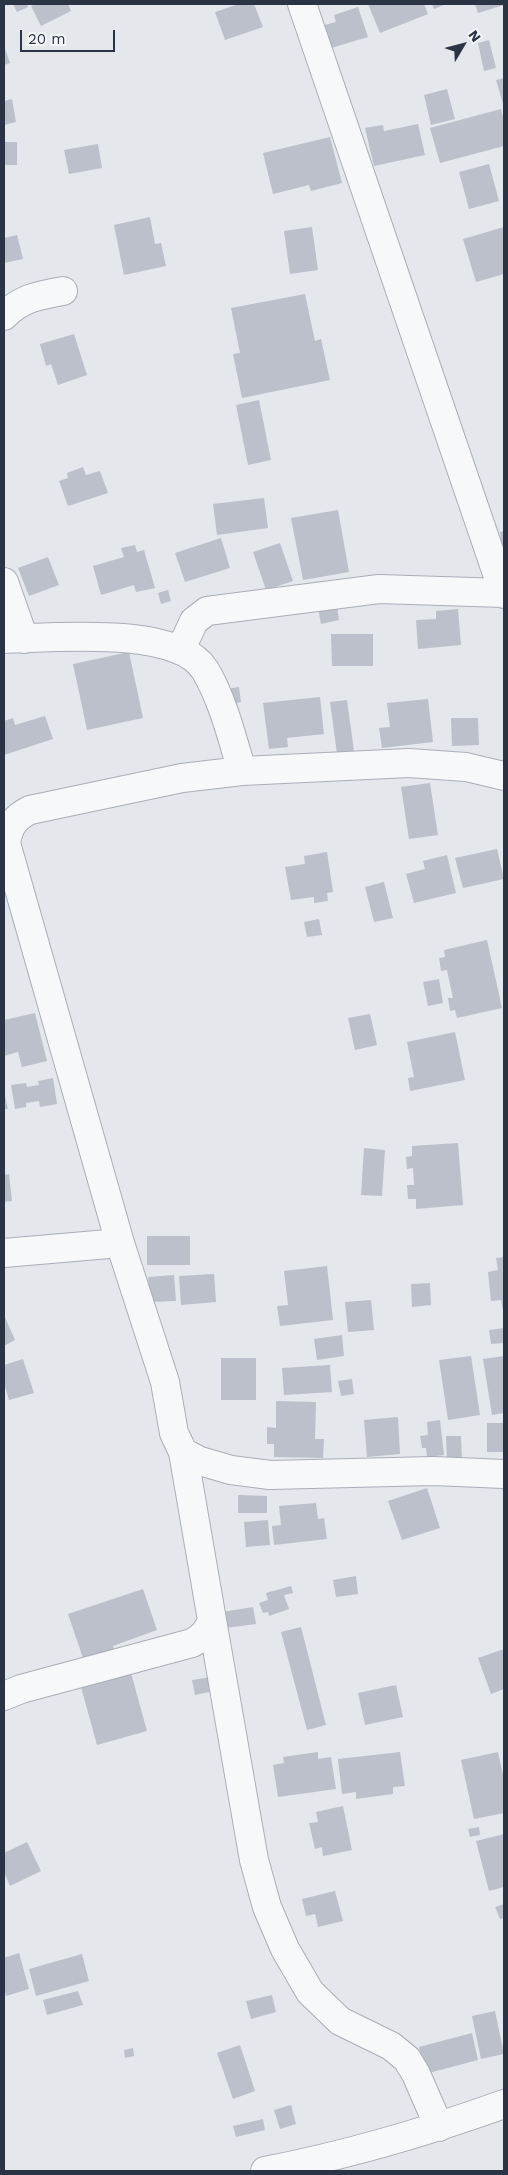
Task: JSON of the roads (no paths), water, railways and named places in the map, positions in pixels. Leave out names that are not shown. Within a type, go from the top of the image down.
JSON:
[{"type":"street","points":[[182,650],[194,621],[208,611],[379,589],[504,593],[302,4]]},
{"type":"street","points":[[4,316],[15,304],[32,297],[63,291]]},
{"type":"street","points":[[4,582],[14,639],[141,638],[182,650],[204,669],[218,701],[242,771]]},
{"type":"street","points":[[439,2127],[416,2074],[406,2059],[391,2046],[340,2021],[310,1992],[285,1949],[267,1907],[254,1860],[183,1452],[174,1433],[165,1382],[120,1244],[6,843],[8,829],[16,817],[30,810],[182,778],[242,771],[409,763],[466,767],[504,776]]},
{"type":"street","points":[[4,1253],[120,1244]]},
{"type":"street","points":[[183,1452],[200,1461],[231,1470],[270,1475],[434,1471],[504,1474]]},
{"type":"street","points":[[4,1696],[192,1643],[202,1638],[212,1620]]},
{"type":"street","points":[[265,2171],[334,2157],[439,2127],[504,2104]]}]
